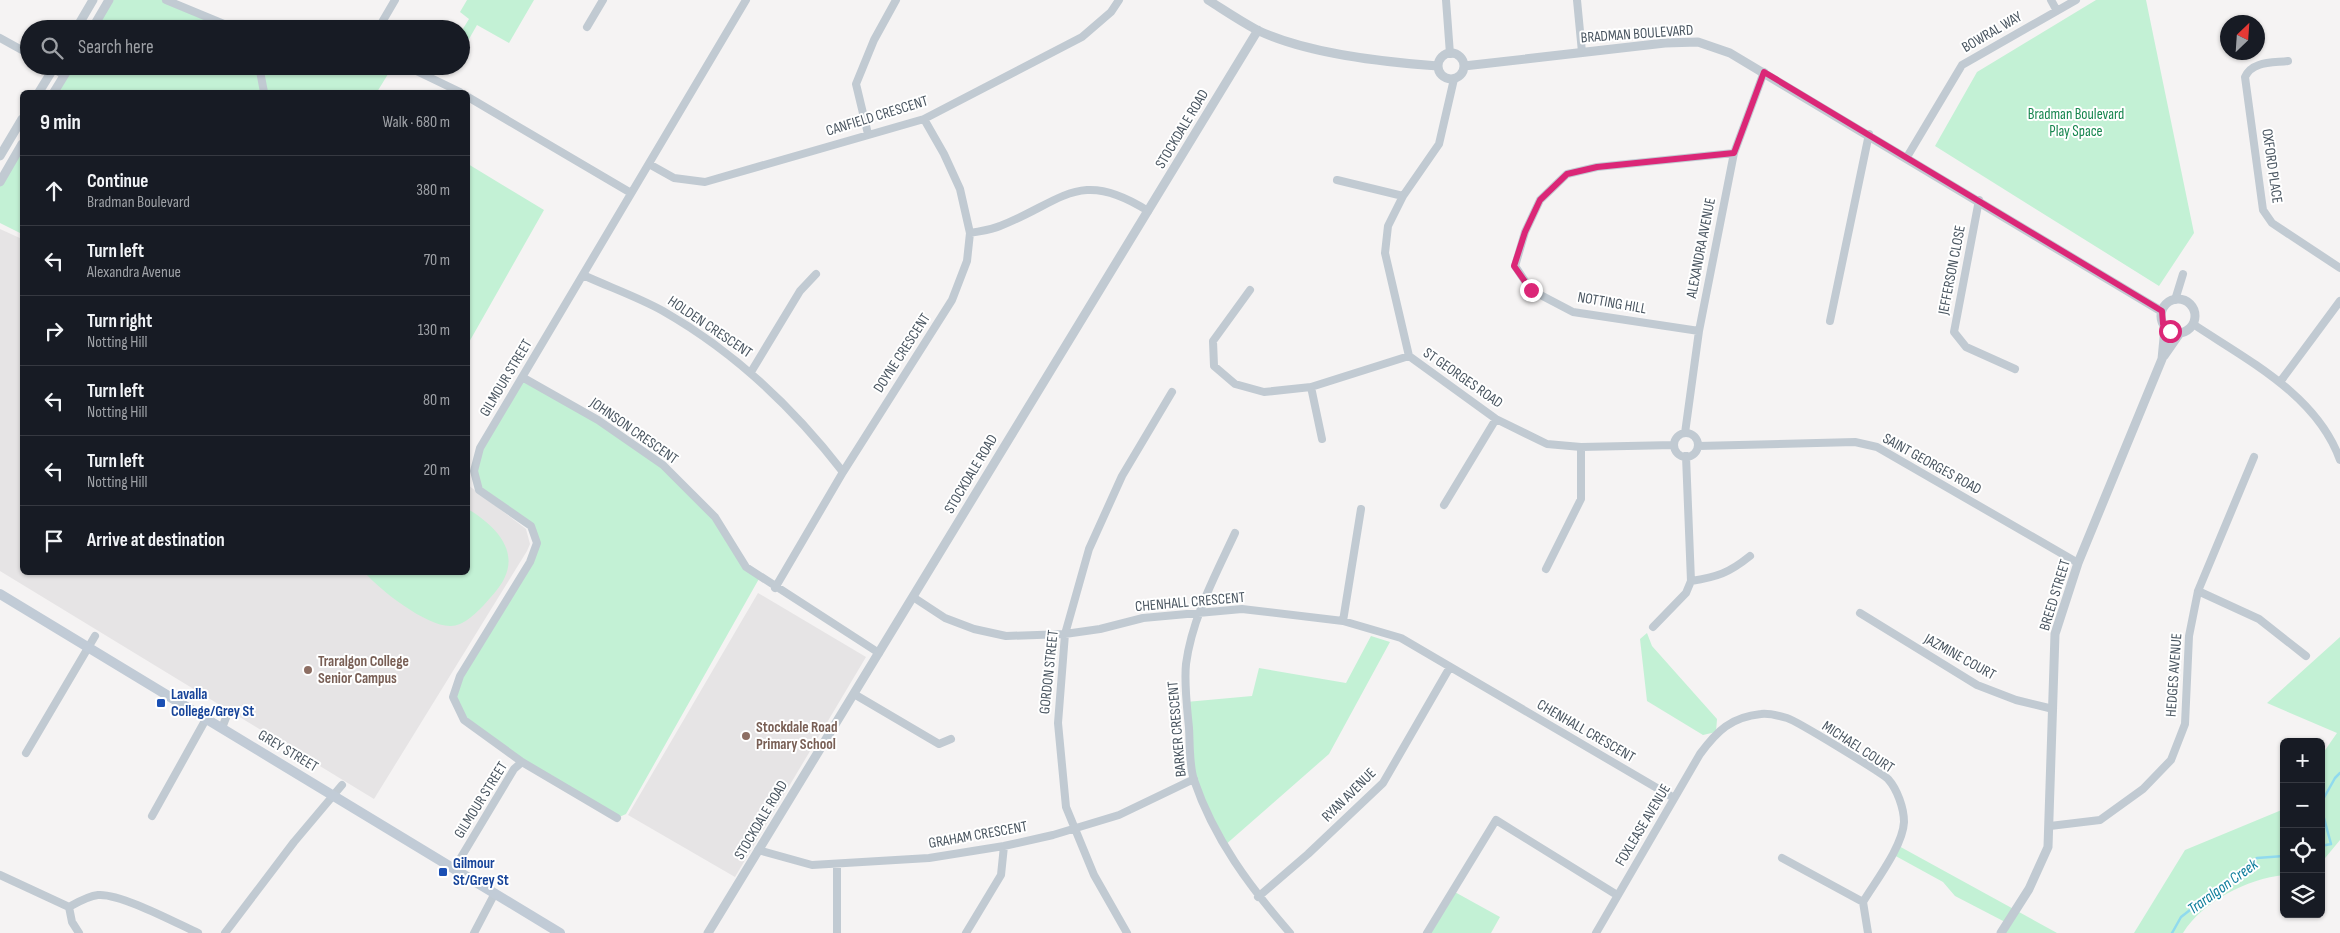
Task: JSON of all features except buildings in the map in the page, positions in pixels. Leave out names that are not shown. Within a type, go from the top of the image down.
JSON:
[{"type":"main road","name":"GREY STREET","points":[[0,594],[560,933]]},
{"type":"street","points":[[81,20],[93,0]]},
{"type":"street","points":[[97,20],[108,0]]},
{"type":"street","points":[[166,0],[214,20]]},
{"type":"street","points":[[383,20],[395,0]]},
{"type":"street","points":[[587,27],[603,0]]},
{"type":"street","points":[[868,134],[856,84],[874,40],[896,0]]},
{"type":"street","name":"CANFIELD CRESCENT","points":[[649,164],[674,178],[705,182],[924,119],[1082,37],[1111,12],[1118,0]]},
{"type":"street","points":[[1208,0],[1258,30],[1302,45],[1399,63],[1438,66]]},
{"type":"street","points":[[1446,0],[1450,54]]},
{"type":"street","points":[[1577,0],[1582,52]]},
{"type":"street","points":[[2051,0],[2057,11]]},
{"type":"street","name":"BOWRAL WAY","points":[[1907,157],[1962,65],[2076,0]]},
{"type":"street","name":"GILMOUR STREET","points":[[454,869],[514,769],[522,762],[464,720],[453,698],[460,676],[530,562],[536,543],[531,526],[479,490],[474,471],[480,448],[744,1]]},
{"type":"street","name":"STOCKDALE ROAD","points":[[708,933],[1258,30]]},
{"type":"street","points":[[0,38],[20,49]]},
{"type":"street","name":"BRADMAN BOULEVARD","points":[[1464,66],[1665,43],[1698,42],[1730,53],[1869,134],[2162,311]]},
{"type":"street","points":[[1450,54],[1460,57],[1464,66],[1461,74],[1454,78],[1444,76],[1438,66],[1442,57],[1450,54]]},
{"type":"street","name":"OXFORD PLACE","points":[[2288,61],[2255,66],[2248,70],[2245,77],[2263,210],[2272,223],[2340,268]]},
{"type":"street","name":"ALEXANDRA AVENUE","points":[[1684,433],[1699,331],[1734,153],[1764,72]]},
{"type":"street","points":[[40,90],[48,75]]},
{"type":"street","points":[[55,90],[64,75]]},
{"type":"street","points":[[261,75],[264,90]]},
{"type":"street","points":[[425,75],[456,90]]},
{"type":"street","name":"ST GEORGES ROAD","points":[[1454,78],[1440,144],[1404,196],[1388,226],[1385,253],[1409,356],[1496,419],[1547,444],[1581,447],[1674,445]]},
{"type":"street","points":[[470,98],[631,193]]},
{"type":"street","name":"DOYNE CRESCENT","points":[[775,588],[843,472],[952,300],[967,261],[970,233],[960,189],[944,154],[924,119]]},
{"type":"street","points":[[0,156],[20,122]]},
{"type":"street","points":[[1830,321],[1869,134]]},
{"type":"street","points":[[0,182],[20,147]]},
{"type":"street","name":"NOTTING HILL","points":[[1699,331],[1573,312],[1531,290],[1514,266],[1525,232],[1540,200],[1567,174],[1597,167],[1734,153]]},
{"type":"street","points":[[1337,180],[1404,196]]},
{"type":"street","points":[[970,233],[999,226],[1064,194],[1081,191],[1098,189],[1126,196],[1148,211]]},
{"type":"street","name":"JEFFERSON CLOSE","points":[[1979,200],[1954,332],[1966,347],[2015,370]]},
{"type":"street","points":[[751,372],[800,291],[816,274]]},
{"type":"street","points":[[2175,300],[2184,274]]},
{"type":"street","name":"HOLDEN CRESCENT","points":[[583,275],[662,310],[721,348],[781,399],[843,472]]},
{"type":"street","points":[[1250,290],[1213,341],[1214,366],[1235,384],[1264,392],[1311,387],[1409,356]]},
{"type":"street","points":[[2162,359],[2180,333],[2193,324],[2195,317],[2192,308],[2185,301],[2175,300],[2167,303],[2162,311],[2161,320],[2166,328],[2180,333]]},
{"type":"street","points":[[2280,382],[2340,301]]},
{"type":"street","points":[[2193,324],[2280,382],[2316,417],[2340,460]]},
{"type":"street","name":"BREED STREET","points":[[2001,933],[2042,864],[2048,847],[2055,634],[2078,563],[2162,359],[2166,328]]},
{"type":"street","name":"JOHNSON CRESCENT","points":[[522,377],[598,420],[663,465],[715,517],[746,566],[775,588],[878,653]]},
{"type":"street","points":[[1311,387],[1322,439]]},
{"type":"street","name":"GORDON STREET","points":[[1127,933],[1094,875],[1066,807],[1058,723],[1066,634],[1089,549],[1122,476],[1172,392]]},
{"type":"street","points":[[1444,505],[1496,419]]},
{"type":"street","points":[[1684,433],[1696,438],[1698,446],[1694,453],[1686,456],[1676,452],[1674,445],[1677,437],[1684,433]]},
{"type":"street","name":"SAINT GEORGES ROAD","points":[[1698,446],[1855,442],[1877,447],[2078,563]]},
{"type":"street","points":[[1546,570],[1581,500],[1581,447]]},
{"type":"street","points":[[1653,627],[1686,593],[1691,581],[1686,456]]},
{"type":"street","name":"HEDGES AVENUE","points":[[2050,826],[2100,820],[2143,789],[2171,760],[2185,724],[2189,636],[2198,591],[2254,458]]},
{"type":"street","points":[[1343,621],[1361,509]]},
{"type":"street","name":"BARKER CRESCENT","points":[[1235,533],[1199,614],[1186,663],[1186,702],[1194,779],[1231,860],[1258,897],[1290,933]]},
{"type":"street","points":[[1691,581],[1711,578],[1731,571],[1750,556]]},
{"type":"street","points":[[2198,591],[2259,619],[2306,656]]},
{"type":"street","name":"CHENHALL CRESCENT","points":[[913,597],[945,618],[974,629],[1006,636],[1066,634],[1100,629],[1143,618],[1242,609],[1343,621],[1401,638],[1674,798]]},
{"type":"street","name":"JAZMINE COURT","points":[[1860,613],[1977,685],[2016,700],[2053,709]]},
{"type":"street","points":[[26,753],[90,648],[95,636]]},
{"type":"street","name":"RYAN AVENUE","points":[[1258,897],[1308,854],[1383,783],[1450,667]]},
{"type":"street","points":[[854,694],[939,744],[951,739]]},
{"type":"street","name":"MICHAEL COURT","points":[[1716,732],[1733,721],[1762,714],[1789,719],[1888,779],[1900,800],[1904,822],[1897,845],[1862,902]]},
{"type":"street","points":[[222,728],[227,715]]},
{"type":"street","points":[[152,816],[206,719]]},
{"type":"street","name":"FOXLEASE AVENUE","points":[[1596,933],[1700,754],[1716,732]]},
{"type":"street","points":[[522,762],[617,818]]},
{"type":"street","name":"GRAHAM CRESCENT","points":[[758,850],[812,865],[929,858],[1004,846],[1053,835],[1119,815],[1194,779]]},
{"type":"street","points":[[225,933],[294,842],[342,785]]},
{"type":"street","points":[[1427,933],[1496,820],[1617,895]]},
{"type":"street","points":[[966,933],[1001,875],[1004,846]]},
{"type":"street","points":[[1782,858],[1862,902],[1868,933]]},
{"type":"street","points":[[837,864],[837,933]]},
{"type":"street","points":[[0,876],[69,907]]},
{"type":"street","points":[[474,933],[494,893]]},
{"type":"street","points":[[69,907],[85,898],[99,895],[116,898],[198,933]]},
{"type":"street","points":[[69,907],[72,922],[79,933]]},
{"type":"shaded area","name":"Traralgon College Senior Campus","points":[[0,229],[20,238],[20,575],[470,575],[470,487],[526,529],[530,544],[374,799],[0,571]]},
{"type":"shaded area","name":"Stockdale Road Primary School","points":[[758,593],[866,657],[735,877],[628,815]]},
{"type":"green space","points":[[109,0],[166,0],[214,20],[97,20]]},
{"type":"green space","points":[[467,0],[534,0],[509,43],[477,25],[470,37],[470,20],[460,12]]},
{"type":"green space","name":"Bradman Boulevard Play Space","points":[[2096,0],[2146,0],[2194,233],[2159,286],[1935,146],[1977,72]]},
{"type":"green space","points":[[64,75],[387,75],[378,90],[55,90]]},
{"type":"green space","points":[[20,150],[20,233],[0,223],[0,185]]},
{"type":"green space","points":[[470,165],[544,210],[470,340]]},
{"type":"green space","points":[[522,377],[598,420],[663,465],[715,517],[746,567],[760,577],[626,814],[617,818],[530,766],[464,720],[453,697],[460,676],[530,562],[535,549],[534,532],[527,523],[492,500],[482,491],[475,481],[474,469],[487,434]]},
{"type":"green space","points":[[470,510],[494,529],[506,547],[508,568],[500,586],[473,616],[464,622],[451,626],[441,625],[417,614],[392,598],[367,575],[470,575]]},
{"type":"green space","points":[[1647,633],[1652,646],[1717,719],[1716,732],[1703,735],[1647,701],[1640,639]]},
{"type":"green space","points":[[1371,636],[1390,642],[1329,754],[1224,846],[1194,779],[1186,702],[1252,696],[1259,668],[1346,683]]},
{"type":"green space","points":[[2340,637],[2340,840],[2325,858],[2325,750],[2337,733],[2267,703]]},
{"type":"green space","points":[[2280,811],[2280,876],[2255,881],[2227,894],[2202,911],[2183,933],[2134,933],[2185,850]]},
{"type":"green space","points":[[1897,845],[2057,933],[2005,933],[2007,923],[1955,896],[1943,882],[1892,854]]},
{"type":"green space","points":[[1453,891],[1500,917],[1491,933],[1427,933]]},
{"type":"waterway","name":"Traralgon Creek","points":[[2325,796],[2340,773]]},
{"type":"waterway","name":"Traralgon Creek","points":[[2325,822],[2331,844],[2325,845]]},
{"type":"waterway","name":"Traralgon Creek","points":[[2172,933],[2181,917],[2257,858],[2280,856]]},
{"type":"place","name":"Traralgon College Senior Campus","points":[[308,670]]},
{"type":"place","name":"Lavalla College/Grey St","points":[[161,703]]},
{"type":"place","name":"Stockdale Road Primary School","points":[[746,736]]},
{"type":"place","name":"Gilmour St/Grey St","points":[[443,872]]},
{"type":"route","points":[[1531,290],[1514,266],[1525,232],[1540,200],[1567,174],[1597,167],[1734,153],[1764,72],[2162,311],[2161,320],[2170,331]]}]
